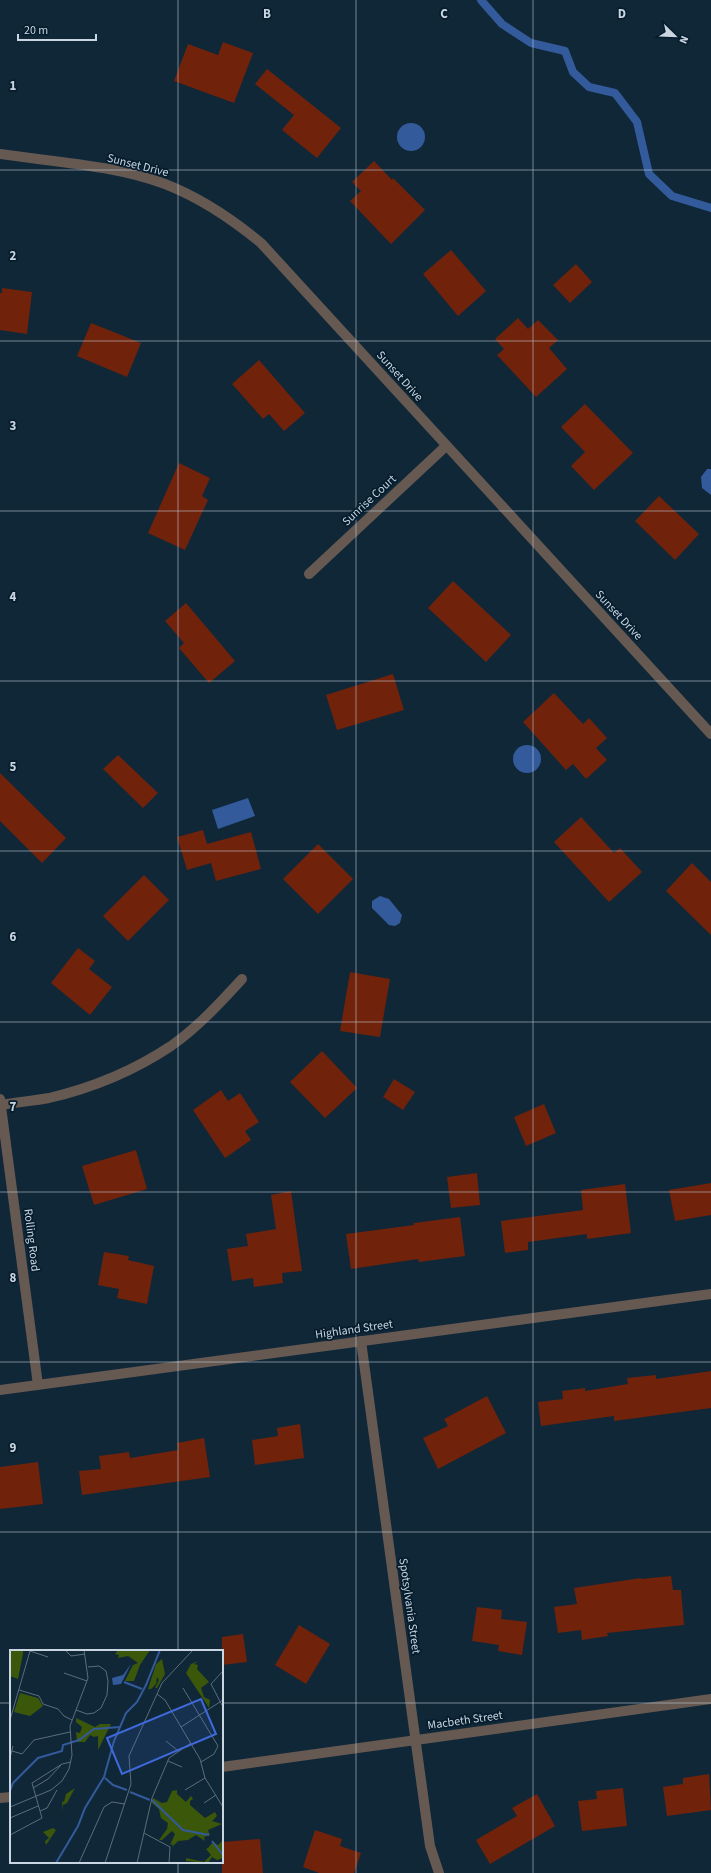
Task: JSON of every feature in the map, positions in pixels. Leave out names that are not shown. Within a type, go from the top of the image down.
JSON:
[{"type":"street","name":"Sunset Drive","points":[[0,154],[123,172],[165,184],[205,202],[235,222],[261,243],[711,734]]},
{"type":"street","name":"Sunrise Court","points":[[309,574],[446,446]]},
{"type":"street","points":[[0,1102],[48,1098],[94,1085],[138,1065],[172,1046],[204,1019],[242,979]]},
{"type":"street","name":"Rolling Road","points":[[0,1102],[38,1385]]},
{"type":"street","name":"Highland Street","points":[[0,1390],[711,1294]]},
{"type":"street","name":"Spotsylvania Street","points":[[361,1341],[430,1846],[439,1873]]},
{"type":"street","name":"Macbeth Street","points":[[223,1767],[711,1699]]},
{"type":"street","points":[[0,1798],[10,1797]]},
{"type":"water","points":[[411,123],[421,127],[425,137],[421,147],[411,151],[401,147],[397,137],[401,127]]},
{"type":"water","points":[[707,469],[711,469],[711,495],[702,488],[701,477]]},
{"type":"water","points":[[527,745],[537,749],[541,759],[537,769],[527,773],[517,769],[513,759],[517,749]]},
{"type":"water","points":[[248,798],[255,816],[218,829],[212,810]]},
{"type":"water","points":[[380,896],[389,899],[402,915],[400,923],[395,926],[389,925],[372,908],[372,901]]},
{"type":"building","points":[[223,42],[253,53],[234,103],[174,81],[188,44],[218,55]]},
{"type":"building","points":[[267,69],[341,128],[317,158],[282,130],[294,115],[255,84]]},
{"type":"building","points":[[374,161],[392,180],[393,178],[425,210],[391,244],[350,201],[361,191],[352,182]]},
{"type":"building","points":[[451,250],[486,291],[458,316],[423,274]]},
{"type":"building","points":[[576,264],[592,282],[570,303],[553,285]]},
{"type":"building","points":[[2,288],[32,292],[27,334],[0,330],[0,293],[2,293]]},
{"type":"building","points":[[518,318],[528,329],[538,320],[558,340],[549,348],[567,369],[536,397],[497,355],[504,349],[495,339]]},
{"type":"building","points":[[91,323],[141,343],[127,377],[77,356]]},
{"type":"building","points":[[259,360],[305,413],[284,431],[269,414],[263,419],[232,384]]},
{"type":"building","points":[[585,404],[633,453],[594,490],[571,466],[585,452],[561,427]]},
{"type":"building","points":[[179,463],[210,478],[202,496],[208,500],[185,550],[148,533]]},
{"type":"building","points":[[659,496],[699,534],[675,560],[635,521]]},
{"type":"building","points":[[453,581],[511,635],[486,662],[428,608]]},
{"type":"building","points":[[186,603],[235,661],[209,683],[179,648],[184,643],[165,621]]},
{"type":"building","points":[[393,674],[404,710],[337,730],[326,695]]},
{"type":"building","points":[[554,693],[583,724],[589,718],[607,738],[596,748],[607,760],[586,779],[573,764],[566,770],[523,722]]},
{"type":"building","points":[[118,755],[158,793],[143,808],[103,769]]},
{"type":"building","points":[[0,773],[66,838],[42,863],[0,821]]},
{"type":"building","points":[[581,817],[614,853],[620,848],[642,872],[609,902],[554,842]]},
{"type":"building","points":[[203,830],[207,844],[251,832],[261,869],[216,881],[211,863],[187,870],[177,837]]},
{"type":"building","points":[[318,844],[353,879],[318,914],[283,879]]},
{"type":"building","points":[[692,863],[711,882],[711,935],[666,891]]},
{"type":"building","points":[[144,875],[169,900],[128,941],[103,916]]},
{"type":"building","points":[[78,948],[95,961],[89,969],[112,987],[90,1015],[51,983]]},
{"type":"building","points":[[350,972],[390,979],[380,1037],[340,1031]]},
{"type":"building","points":[[322,1051],[357,1088],[325,1118],[290,1082]]},
{"type":"building","points":[[394,1079],[415,1092],[403,1110],[383,1097]]},
{"type":"building","points":[[221,1090],[228,1101],[240,1093],[259,1122],[245,1131],[251,1140],[225,1158],[193,1110]]},
{"type":"building","points":[[544,1104],[556,1133],[526,1146],[514,1117]]},
{"type":"building","points":[[136,1150],[147,1189],[94,1205],[82,1166]]},
{"type":"building","points":[[477,1173],[480,1205],[451,1208],[447,1177]]},
{"type":"building","points":[[711,1183],[711,1215],[675,1221],[669,1190]]},
{"type":"building","points":[[625,1184],[631,1233],[587,1239],[587,1234],[528,1242],[528,1250],[505,1253],[501,1221],[583,1210],[581,1190]]},
{"type":"building","points":[[291,1191],[302,1271],[282,1273],[283,1283],[254,1287],[253,1278],[232,1281],[227,1249],[248,1246],[246,1234],[276,1229],[271,1195]]},
{"type":"building","points":[[460,1217],[465,1256],[419,1262],[418,1259],[351,1269],[346,1234]]},
{"type":"building","points":[[104,1252],[129,1256],[128,1260],[154,1266],[147,1304],[117,1298],[119,1289],[98,1285]]},
{"type":"building","points":[[711,1371],[711,1408],[614,1421],[614,1416],[541,1426],[538,1402],[563,1399],[562,1391],[585,1388],[585,1391],[628,1384],[627,1378],[656,1375],[656,1379]]},
{"type":"building","points":[[487,1396],[506,1433],[438,1469],[423,1438],[448,1426],[444,1419]]},
{"type":"building","points":[[300,1424],[304,1458],[255,1465],[252,1440],[278,1436],[277,1428]]},
{"type":"building","points":[[204,1438],[210,1477],[82,1495],[79,1471],[101,1469],[99,1456],[129,1452],[130,1458],[178,1450],[177,1443]]},
{"type":"building","points":[[38,1462],[43,1504],[0,1509],[0,1467]]},
{"type":"building","points":[[671,1576],[673,1590],[681,1590],[684,1625],[607,1633],[608,1636],[582,1640],[581,1630],[558,1633],[554,1607],[577,1604],[574,1588],[641,1578]]},
{"type":"building","points":[[477,1607],[502,1610],[501,1619],[527,1622],[522,1655],[498,1651],[499,1645],[472,1641]]},
{"type":"building","points":[[299,1625],[330,1644],[306,1684],[275,1665]]},
{"type":"building","points":[[243,1634],[247,1662],[223,1665],[222,1637]]},
{"type":"building","points":[[709,1774],[711,1810],[667,1816],[663,1787],[683,1784],[683,1778]]},
{"type":"building","points":[[623,1788],[627,1826],[582,1831],[578,1801],[597,1799],[596,1791]]},
{"type":"building","points":[[537,1794],[555,1826],[490,1864],[476,1840],[517,1816],[512,1808]]},
{"type":"building","points":[[315,1830],[342,1839],[340,1846],[361,1853],[354,1873],[319,1873],[303,1867]]},
{"type":"building","points":[[260,1839],[263,1873],[222,1873],[223,1842]]},
{"type":"waterway","points":[[481,0],[502,24],[531,43],[565,51],[573,72],[589,87],[615,93],[637,122],[649,174],[672,196],[711,208]]}]
